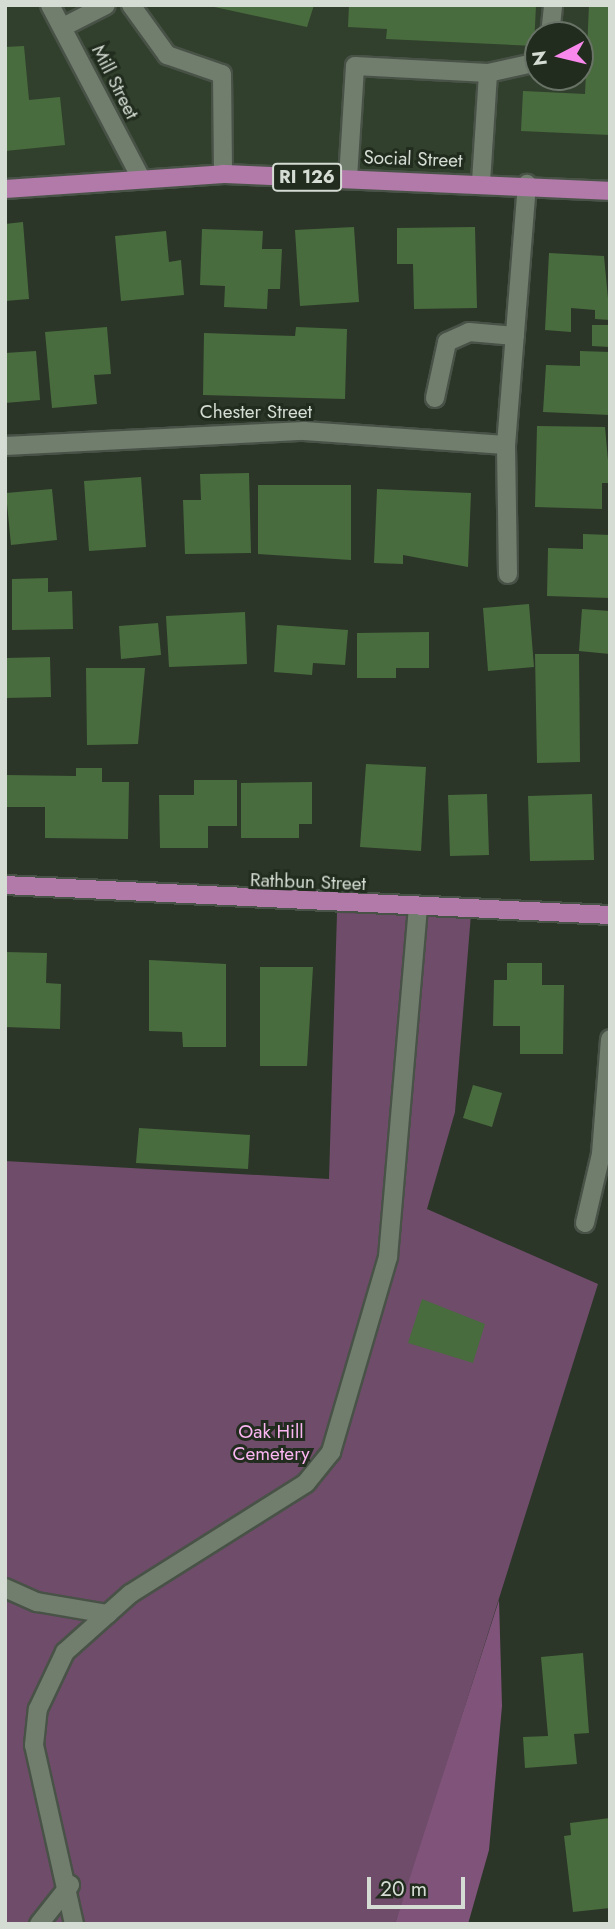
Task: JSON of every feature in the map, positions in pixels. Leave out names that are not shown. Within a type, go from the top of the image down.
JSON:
[{"type":"main road","name":"Social Street","points":[[5,189],[223,174],[527,184],[610,191]]},
{"type":"main road","name":"Rathbun Street","points":[[5,885],[418,908],[610,915]]},
{"type":"street","name":"Mill Street","points":[[50,5],[64,27],[141,178]]},
{"type":"street","points":[[64,27],[106,5]]},
{"type":"street","points":[[131,5],[167,55],[222,74],[223,174]]},
{"type":"street","points":[[348,178],[355,66],[488,73],[524,65]]},
{"type":"street","points":[[481,182],[488,73]]},
{"type":"street","points":[[508,574],[506,445],[527,184]]},
{"type":"street","points":[[435,398],[447,342],[469,332],[515,336]]},
{"type":"street","name":"Chester Street","points":[[5,446],[304,431],[506,445]]},
{"type":"street","points":[[74,1924],[70,1885],[34,1745],[38,1709],[65,1652],[108,1614],[228,1528],[306,1483],[331,1452],[388,1257],[418,908]]},
{"type":"street","points":[[585,1223],[601,1154],[610,1039]]},
{"type":"street","points":[[5,1588],[37,1602],[108,1614]]},
{"type":"street","points":[[62,1924],[43,1919],[70,1885]]},
{"type":"shaded area","points":[[5,5],[610,5],[610,192],[247,177],[5,186]]},
{"type":"shaded area","points":[[499,1600],[502,1706],[489,1850],[468,1924],[395,1924]]},
{"type":"green space","name":"Oak Hill Cemetery","points":[[337,913],[471,914],[455,1112],[427,1209],[598,1284],[415,1865],[395,1924],[5,1924],[5,1161],[329,1179]]},
{"type":"building","points":[[210,5],[314,5],[307,27],[210,6]]},
{"type":"building","points":[[349,5],[536,5],[535,21],[524,21],[524,46],[386,39],[387,29],[348,27]]},
{"type":"building","points":[[589,5],[610,5],[610,135],[521,131],[523,91],[585,94],[585,91],[594,91],[594,21],[588,21]]},
{"type":"building","points":[[24,46],[29,100],[60,97],[65,145],[5,151],[5,47]]},
{"type":"building","points":[[23,222],[29,299],[5,301],[5,224]]},
{"type":"building","points":[[354,227],[359,302],[300,306],[295,230]]},
{"type":"building","points":[[475,227],[477,308],[414,309],[413,264],[397,264],[397,228]]},
{"type":"building","points":[[202,229],[263,231],[262,249],[282,249],[280,289],[268,289],[267,309],[224,307],[225,286],[200,285]]},
{"type":"building","points":[[166,231],[169,262],[181,260],[184,295],[121,301],[115,236]]},
{"type":"building","points":[[549,253],[604,256],[610,320],[595,319],[595,310],[571,308],[571,332],[545,330]]},
{"type":"building","points":[[592,325],[610,325],[610,347],[592,346]]},
{"type":"building","points":[[107,327],[111,374],[94,375],[97,404],[52,408],[45,332]]},
{"type":"building","points":[[296,327],[347,329],[345,399],[203,395],[204,333],[295,336]]},
{"type":"building","points":[[36,351],[40,400],[5,403],[5,353]]},
{"type":"building","points":[[580,351],[610,352],[610,415],[543,412],[546,365],[580,366]]},
{"type":"building","points":[[537,426],[605,427],[610,483],[602,483],[602,509],[535,507]]},
{"type":"building","points":[[249,473],[251,553],[185,554],[183,500],[201,500],[200,474]]},
{"type":"building","points":[[141,477],[146,547],[89,551],[84,481]]},
{"type":"building","points":[[258,485],[351,485],[351,560],[258,554]]},
{"type":"building","points":[[52,489],[57,540],[11,545],[6,493]]},
{"type":"building","points":[[377,489],[471,493],[468,567],[403,555],[403,564],[374,563]]},
{"type":"building","points":[[583,534],[610,535],[610,598],[547,596],[548,548],[583,549]]},
{"type":"building","points":[[48,578],[48,592],[72,591],[73,629],[12,630],[12,579]]},
{"type":"building","points":[[529,604],[534,667],[488,671],[483,608]]},
{"type":"building","points":[[582,609],[610,611],[610,654],[579,651]]},
{"type":"building","points":[[245,612],[247,664],[169,667],[166,616]]},
{"type":"building","points":[[158,623],[161,655],[121,659],[119,626]]},
{"type":"building","points":[[277,625],[348,630],[345,665],[313,663],[312,675],[274,672]]},
{"type":"building","points":[[429,632],[429,668],[396,668],[396,678],[357,678],[357,633]]},
{"type":"building","points":[[535,654],[579,654],[580,762],[537,763]]},
{"type":"building","points":[[50,657],[51,697],[5,698],[5,658]]},
{"type":"building","points":[[86,668],[145,668],[138,744],[87,745]]},
{"type":"building","points":[[366,764],[426,767],[421,851],[360,847]]},
{"type":"building","points":[[76,768],[102,768],[102,782],[129,782],[128,839],[45,838],[45,807],[5,807],[5,775],[76,776]]},
{"type":"building","points":[[194,780],[237,780],[237,826],[208,826],[208,848],[160,848],[159,795],[194,795]]},
{"type":"building","points":[[312,782],[312,824],[299,824],[299,838],[241,838],[241,783]]},
{"type":"building","points":[[487,794],[489,855],[450,856],[448,795]]},
{"type":"building","points":[[592,794],[594,860],[530,861],[528,796]]},
{"type":"building","points":[[5,952],[47,953],[46,983],[61,984],[60,1029],[5,1027]]},
{"type":"building","points":[[149,960],[226,964],[226,1047],[183,1047],[182,1032],[149,1031]]},
{"type":"building","points":[[507,963],[542,963],[542,985],[564,985],[563,1054],[520,1054],[520,1026],[493,1026],[494,980],[507,980]]},
{"type":"building","points":[[260,967],[313,967],[307,1066],[260,1066]]},
{"type":"building","points":[[473,1085],[502,1093],[492,1127],[463,1118]]},
{"type":"building","points":[[139,1128],[250,1135],[248,1169],[136,1163]]},
{"type":"building","points":[[422,1299],[485,1324],[473,1363],[408,1343]]},
{"type":"building","points":[[583,1653],[589,1733],[574,1734],[577,1764],[525,1768],[523,1737],[548,1736],[541,1657]]},
{"type":"building","points":[[610,1818],[610,1908],[573,1912],[564,1836],[571,1835],[570,1823]]}]
